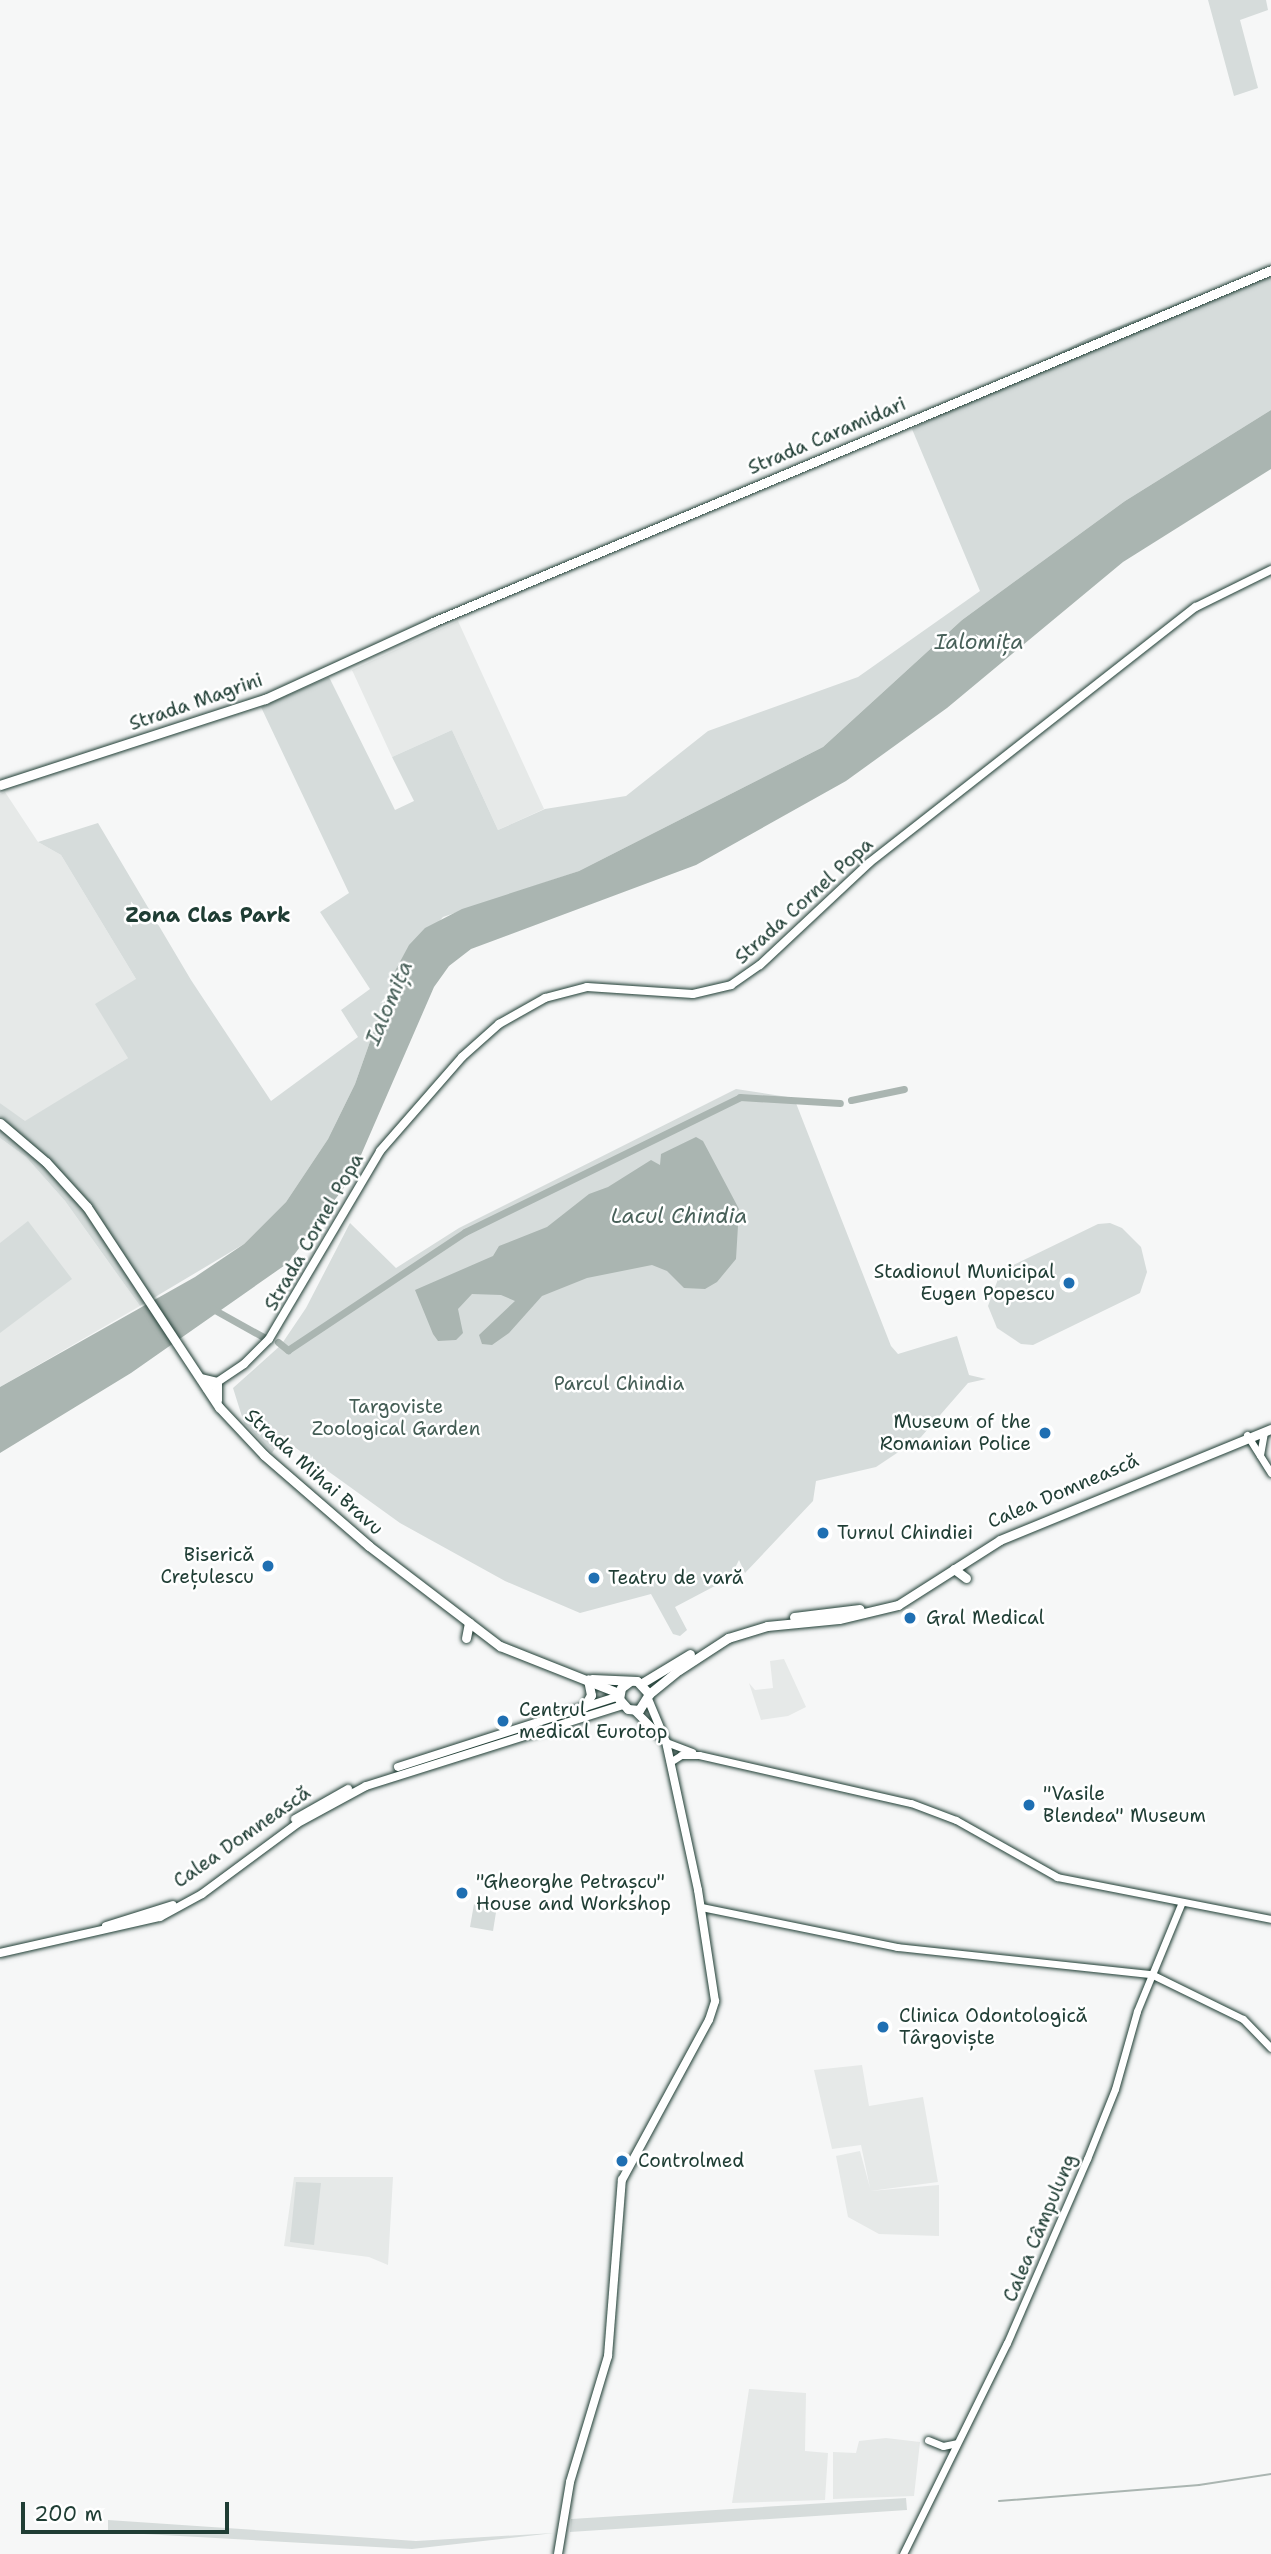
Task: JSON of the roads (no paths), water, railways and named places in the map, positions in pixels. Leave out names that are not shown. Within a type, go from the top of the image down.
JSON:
[{"type":"main road","name":"Strada Caramidari","points":[[398,637],[1271,270]]},
{"type":"main road","name":"Strada Cornel Popa","points":[[207,1389],[251,1358],[284,1319],[380,1151],[462,1057],[499,1024],[545,999],[576,989],[614,987],[693,994],[730,985],[760,965],[869,863],[1185,615],[1229,587],[1271,570]]},
{"type":"main road","name":"Strada Magrini","points":[[0,785],[249,706],[398,637]]},
{"type":"main road","name":"Strada Mihai Bravu","points":[[0,1123],[74,1192],[132,1271],[222,1411],[264,1455],[359,1537],[469,1622],[484,1638],[522,1658],[588,1679]]},
{"type":"main road","points":[[198,1376],[217,1382],[215,1393],[222,1411]]},
{"type":"main road","name":"Calea Domnească","points":[[649,1697],[701,1653],[758,1628],[839,1619],[898,1605],[954,1569],[1036,1523],[1248,1437],[1271,1423]]},
{"type":"main road","name":"Calea Domnească","points":[[642,1683],[743,1626],[896,1600],[1022,1523],[1268,1430]]},
{"type":"main road","points":[[954,1569],[966,1578]]},
{"type":"main road","points":[[466,1638],[469,1622]]},
{"type":"main road","points":[[558,2554],[570,2482],[608,2356],[622,2180],[714,2008],[701,1907],[666,1742],[649,1697],[642,1683],[588,1679]]},
{"type":"main road","points":[[588,1679],[620,1698],[666,1742]]},
{"type":"main road","points":[[584,1707],[591,1695],[588,1679]]},
{"type":"main road","points":[[0,1954],[136,1925],[185,1905],[298,1823],[366,1786],[590,1715],[620,1698],[629,1682]]},
{"type":"main road","points":[[635,1711],[649,1697]]},
{"type":"main road","name":"Calea Domnească","points":[[0,1948],[127,1921],[170,1906],[331,1797],[393,1769],[584,1707],[620,1698]]},
{"type":"main road","points":[[562,2537],[564,2554]]},
{"type":"street","points":[[1260,1456],[1268,1430]]},
{"type":"street","points":[[1248,1437],[1271,1473]]},
{"type":"street","points":[[666,1742],[699,1755],[943,1813],[1057,1877],[1181,1904],[1271,1919]]},
{"type":"street","points":[[670,1762],[681,1755],[699,1755]]},
{"type":"street","name":"Calea Câmpulung","points":[[904,2554],[1007,2343],[1098,2132],[1151,1974],[1181,1904]]},
{"type":"street","points":[[701,1907],[897,1947],[1151,1974],[1242,2019],[1271,2048]]},
{"type":"street","points":[[928,2440],[943,2446],[958,2443]]},
{"type":"water","name":"Ialomița","points":[[1271,410],[1271,469],[1123,562],[947,708],[846,781],[696,865],[471,949],[449,966],[434,987],[351,1178],[288,1263],[131,1373],[0,1453],[0,1387],[195,1277],[244,1244],[286,1202],[328,1139],[355,1084],[395,971],[409,945],[425,928],[462,909],[579,871],[823,747],[962,620],[1125,501]]},
{"type":"water","name":"Lacul Chindia","points":[[696,1137],[703,1141],[739,1209],[736,1259],[717,1282],[705,1289],[684,1288],[667,1271],[652,1265],[587,1278],[542,1296],[509,1333],[492,1345],[482,1344],[479,1335],[515,1301],[501,1295],[472,1294],[458,1309],[463,1333],[456,1340],[438,1341],[415,1290],[493,1256],[499,1246],[547,1227],[589,1194],[608,1187],[651,1160],[660,1165],[661,1154]]},
{"type":"waterway","points":[[851,1100],[904,1089]]},
{"type":"waterway","points":[[278,1342],[288,1350],[465,1232],[740,1097],[840,1103]]},
{"type":"waterway","points":[[213,1309],[265,1338]]},
{"type":"waterway","points":[[999,2501],[1199,2485],[1271,2474]]},
{"type":"place","name":"Stadionul Municipal Eugen Popescu","points":[[1069,1283]]},
{"type":"place","name":"Museum of the Romanian Police","points":[[1045,1433]]},
{"type":"place","name":"Turnul Chindiei","points":[[823,1533]]},
{"type":"place","name":"Biserică Crețulescu","points":[[268,1566]]},
{"type":"place","name":"Teatru de vară","points":[[594,1578]]},
{"type":"place","name":"Gral Medical","points":[[910,1618]]},
{"type":"place","name":"Centrul medical Eurotop","points":[[503,1721]]},
{"type":"place","name":"\"Vasile Blendea\" Museum","points":[[1029,1805]]},
{"type":"place","name":"\"Gheorghe Petrașcu\" House and Workshop","points":[[462,1893]]},
{"type":"place","name":"Clinica Odontologică Târgoviște","points":[[883,2027]]},
{"type":"place","name":"Controlmed","points":[[622,2161]]},
{"type":"district","name":"Zona Clas Park","points":[[208,915]]},
{"type":"park label","name":"Parcul Chindia","points":[[619,1384]]},
{"type":"park label","name":"Targoviste Zoological Garden","points":[[396,1418]]}]
